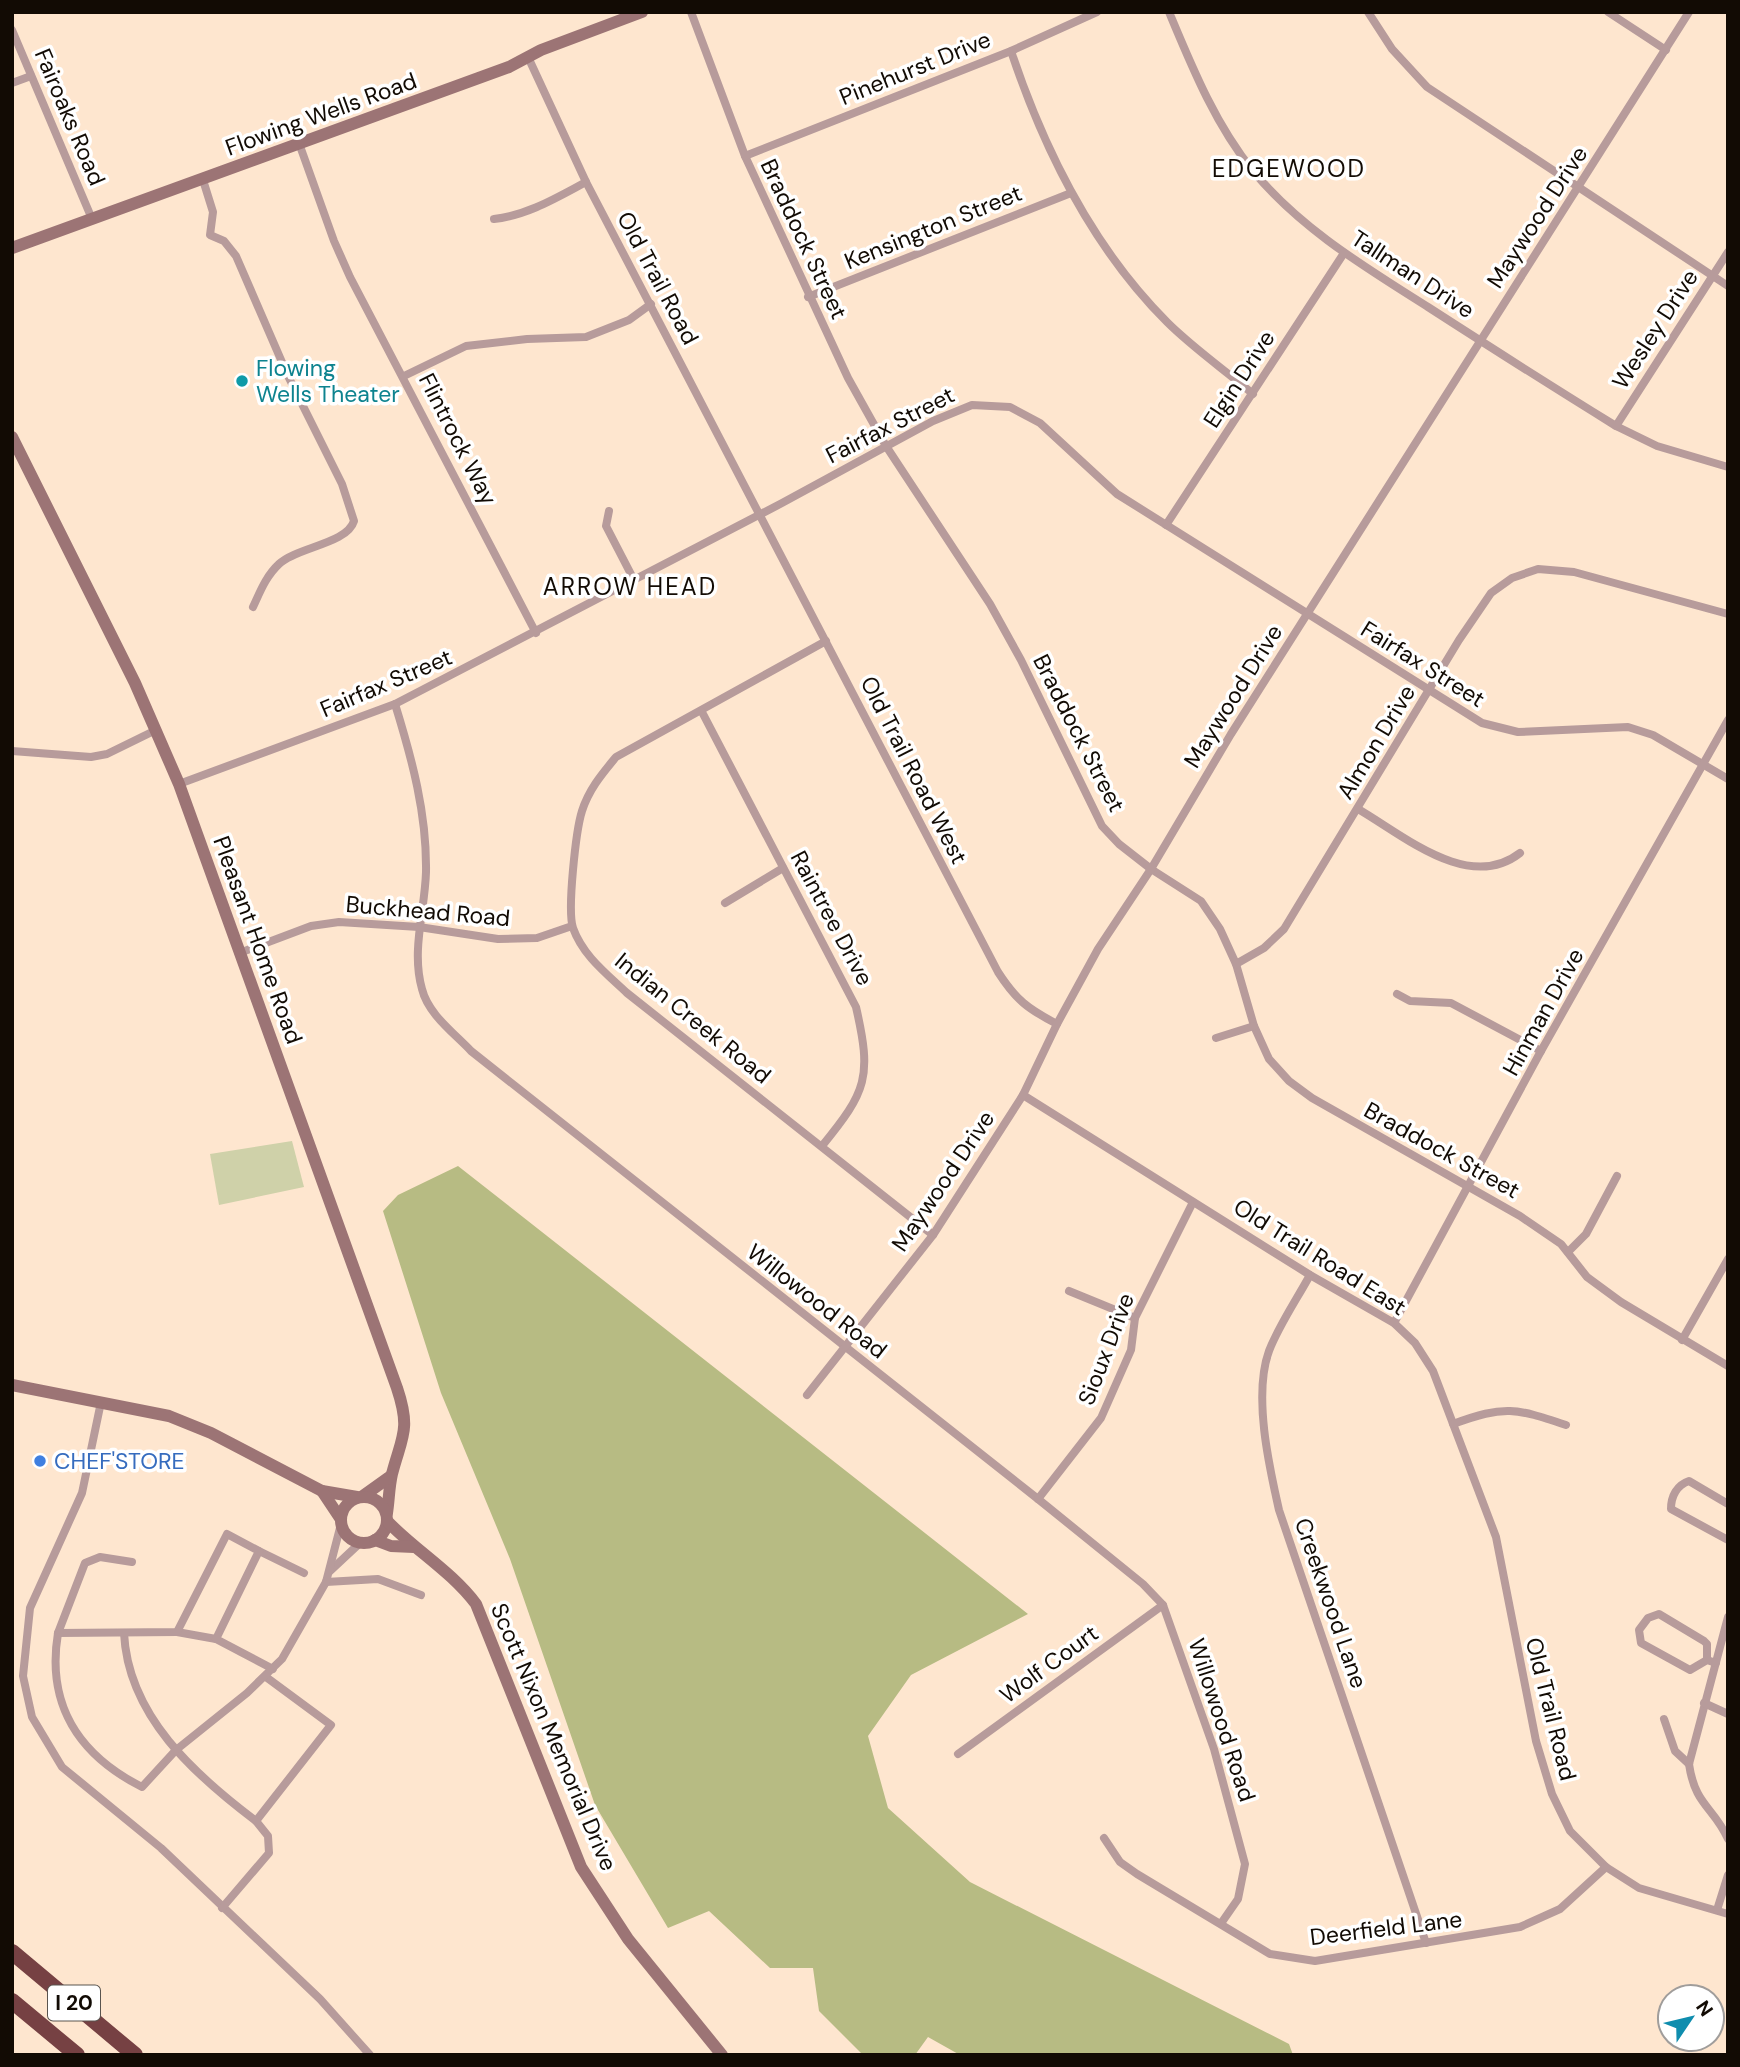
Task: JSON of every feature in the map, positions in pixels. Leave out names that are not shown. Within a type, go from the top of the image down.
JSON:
[{"type":"highway","name":"I 20","points":[[12,1952],[135,2055]]},
{"type":"highway","name":"I 20","points":[[12,2001],[77,2055]]},
{"type":"main road","name":"Flowing Wells Road","points":[[12,248],[300,146],[642,12]]},
{"type":"main road","name":"Pleasant Home Road","points":[[14,446],[156,730],[179,784],[242,952],[403,1407],[403,1444],[391,1476],[387,1517]]},
{"type":"main road","points":[[12,1385],[144,1409],[190,1424],[322,1491],[377,1500],[387,1517],[386,1529],[375,1541]]},
{"type":"main road","points":[[341,1521],[344,1507],[391,1476]]},
{"type":"main road","points":[[322,1491],[341,1521],[346,1535],[359,1543],[375,1541],[391,1546],[414,1546]]},
{"type":"main road","name":"Scott Nixon Memorial Drive","points":[[387,1517],[414,1546],[459,1581],[476,1604],[581,1867],[628,1939],[722,2055]]},
{"type":"street","name":"Braddock Street","points":[[691,12],[745,156],[808,297],[886,446],[996,615],[1102,826],[1119,844],[1151,869],[1201,901],[1220,929],[1236,964],[1254,1027],[1269,1059],[1289,1081],[1312,1098],[1520,1216],[1568,1252],[1587,1278],[1682,1340],[1728,1366]]},
{"type":"street","name":"Pinehurst Drive","points":[[745,156],[1011,51],[1097,12]]},
{"type":"street","name":"Tallman Drive","points":[[1169,12],[1201,87],[1252,170],[1297,216],[1344,253],[1616,426],[1657,446],[1728,467]]},
{"type":"street","points":[[1368,12],[1392,49],[1427,87],[1728,286]]},
{"type":"street","points":[[1608,12],[1666,50]]},
{"type":"street","name":"Maywood Drive","points":[[807,1395],[933,1235],[1023,1095],[1056,1024],[1098,949],[1151,869],[1306,614],[1580,188],[1689,12]]},
{"type":"street","name":"Fairoaks Road","points":[[12,30],[92,219]]},
{"type":"street","points":[[1011,51],[1027,99],[1071,193],[1118,264],[1167,323],[1253,394]]},
{"type":"street","name":"Old Trail Road","points":[[528,57],[586,181],[761,514]]},
{"type":"street","points":[[12,83],[31,76]]},
{"type":"street","name":"Flintrock Way","points":[[300,146],[334,241],[536,633]]},
{"type":"street","points":[[203,180],[213,212],[211,235],[224,241],[236,257],[288,376],[342,484],[354,522],[348,532],[293,553],[278,565],[267,578],[253,607]]},
{"type":"street","points":[[494,219],[514,217],[533,210],[586,181]]},
{"type":"street","name":"Kensington Street","points":[[808,297],[1071,193]]},
{"type":"street","name":"Wesley Drive","points":[[1616,426],[1728,252]]},
{"type":"street","name":"Elgin Drive","points":[[1166,525],[1344,253]]},
{"type":"street","points":[[404,376],[466,346],[527,338],[586,337],[629,320],[651,304]]},
{"type":"street","name":"Fairfax Street","points":[[179,784],[395,704],[536,633],[933,421],[972,405],[1010,407],[1040,423],[1117,494],[1463,714],[1500,730],[1532,732],[1628,727],[1653,735],[1728,779]]},
{"type":"street","points":[[609,512],[606,526],[634,580]]},
{"type":"street","name":"Old Trail Road West","points":[[761,514],[998,972],[1014,997],[1030,1010],[1056,1024]]},
{"type":"street","name":"Almon Drive","points":[[1236,964],[1264,948],[1284,929],[1484,601],[1501,586],[1525,572],[1544,569],[1574,572],[1728,614]]},
{"type":"street","name":"Indian Creek Road","points":[[826,641],[702,712],[616,757],[594,782],[581,812],[573,884],[572,926],[587,956],[627,993],[933,1235]]},
{"type":"street","name":"Willowood Road","points":[[395,704],[410,754],[424,817],[426,874],[419,927],[422,990],[434,1013],[471,1051],[1038,1499],[1143,1584],[1163,1605],[1214,1749],[1245,1864],[1238,1899],[1222,1922]]},
{"type":"street","name":"Raintree Drive","points":[[702,712],[856,1007],[866,1050],[863,1086],[846,1116],[822,1146]]},
{"type":"street","name":"Hinman Drive","points":[[1394,1323],[1541,1051],[1728,720]]},
{"type":"street","points":[[12,751],[91,757],[107,754],[156,730]]},
{"type":"street","points":[[1358,809],[1436,855],[1466,866],[1505,865],[1520,853]]},
{"type":"street","points":[[725,903],[783,867]]},
{"type":"street","name":"Buckhead Road","points":[[242,952],[311,926],[340,922],[419,927],[498,939],[537,938],[572,926]]},
{"type":"street","points":[[1397,994],[1410,1001],[1451,1003],[1541,1051]]},
{"type":"street","points":[[1216,1038],[1254,1027]]},
{"type":"street","name":"Old Trail Road East","points":[[1023,1095],[1310,1275],[1394,1323],[1415,1343],[1433,1371],[1496,1537],[1511,1620]]},
{"type":"street","points":[[1568,1252],[1586,1234],[1617,1176]]},
{"type":"street","name":"Sioux Drive","points":[[1038,1499],[1101,1419],[1131,1350],[1135,1318],[1193,1202]]},
{"type":"street","points":[[1682,1340],[1728,1259]]},
{"type":"street","name":"Creekwood Lane","points":[[1310,1275],[1268,1352],[1264,1394],[1264,1443],[1279,1510],[1426,1943]]},
{"type":"street","points":[[1069,1292],[1135,1318]]},
{"type":"street","points":[[101,1402],[82,1493],[30,1608],[23,1676],[32,1717],[62,1767],[161,1848],[320,1998],[370,2055]]},
{"type":"street","points":[[1453,1424],[1493,1410],[1522,1410],[1566,1425]]},
{"type":"street","points":[[1728,1504],[1689,1481],[1681,1483],[1671,1499],[1671,1509],[1728,1540]]},
{"type":"street","points":[[132,1562],[100,1557],[85,1563],[58,1633],[54,1658],[60,1699],[72,1727],[92,1752],[120,1775],[142,1787],[174,1751],[273,1669],[296,1638],[327,1578],[341,1521]]},
{"type":"street","points":[[177,1632],[227,1534],[304,1573]]},
{"type":"street","points":[[327,1578],[359,1543]]},
{"type":"street","points":[[216,1639],[259,1551]]},
{"type":"street","points":[[327,1578],[378,1579],[421,1595]]},
{"type":"street","name":"Wolf Court","points":[[958,1754],[1163,1605]]},
{"type":"street","points":[[1707,1660],[1707,1644],[1704,1641],[1659,1614],[1648,1618],[1639,1630],[1641,1643],[1680,1666],[1690,1670],[1707,1660],[1716,1663]]},
{"type":"street","points":[[1728,1617],[1689,1764],[1692,1782],[1700,1801],[1728,1839]]},
{"type":"street","name":"Old Trail Road","points":[[1511,1620],[1533,1729],[1552,1794],[1570,1831],[1606,1867],[1639,1888],[1728,1914]]},
{"type":"street","points":[[58,1633],[177,1632],[216,1639],[273,1669]]},
{"type":"street","points":[[124,1633],[130,1670],[137,1687],[174,1751],[214,1789],[256,1821],[268,1836],[269,1853],[222,1908]]},
{"type":"street","points":[[256,1821],[331,1725],[265,1677]]},
{"type":"street","points":[[1704,1703],[1728,1714]]},
{"type":"street","points":[[1664,1720],[1675,1751],[1689,1764]]},
{"type":"street","name":"Deerfield Lane","points":[[1104,1838],[1120,1862],[1128,1868],[1222,1922],[1270,1954],[1315,1961],[1520,1927],[1560,1909],[1606,1867]]},
{"type":"street","points":[[1717,1910],[1728,1875]]},
{"type":"green space","points":[[292,1141],[304,1187],[219,1205],[210,1154]]},
{"type":"green space","points":[[458,1166],[1028,1614],[911,1675],[868,1736],[888,1808],[970,1882],[1289,2044],[1293,2055],[960,2055],[928,2037],[915,2055],[863,2055],[819,2011],[813,1968],[770,1968],[709,1911],[668,1928],[595,1805],[510,1559],[441,1393],[383,1211],[398,1195]]},
{"type":"place","name":"Flowing Wells Theater","points":[[242,381]]},
{"type":"place","name":"CHEF'STORE","points":[[40,1461]]},
{"type":"district","name":"EDGEWOOD","points":[[1289,169]]},
{"type":"district","name":"ARROW HEAD","points":[[630,587]]}]
